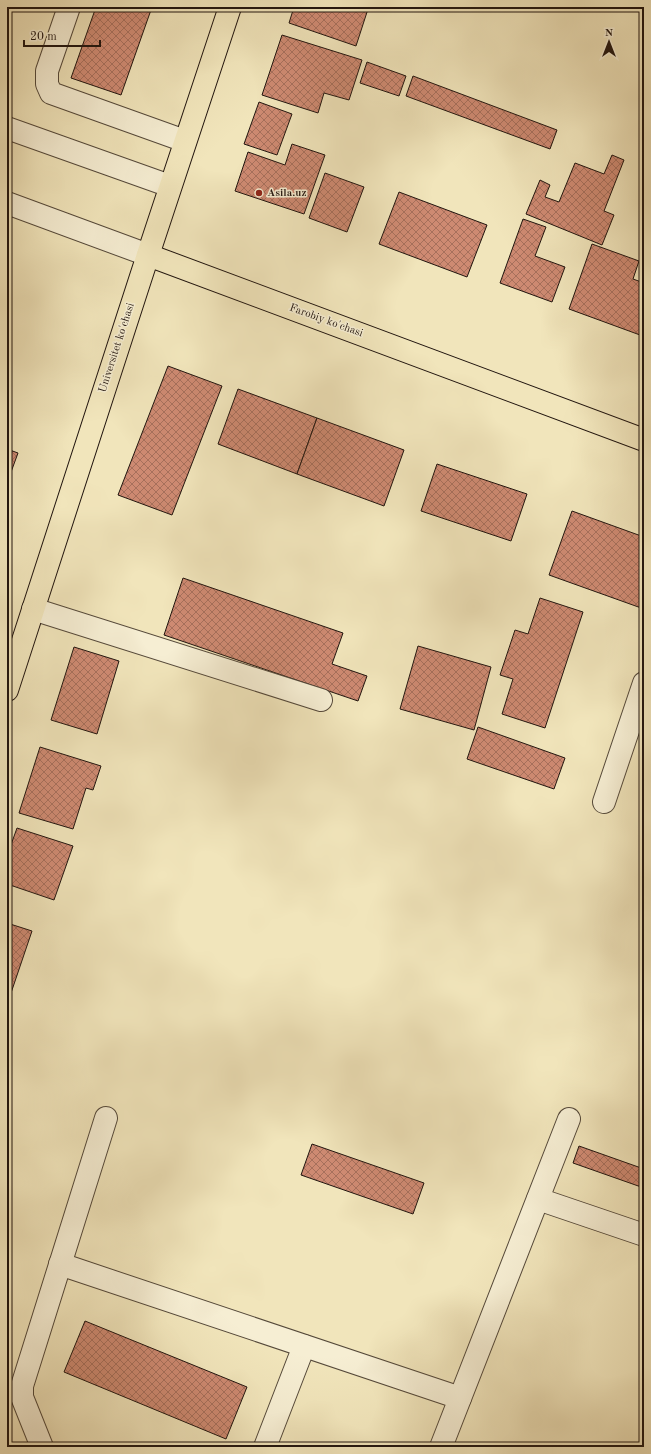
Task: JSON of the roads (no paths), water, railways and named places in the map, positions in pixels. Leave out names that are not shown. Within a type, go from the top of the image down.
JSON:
[{"type":"main road","name":"Universitet ko'chasi","points":[[7,690],[170,186],[230,7]]},
{"type":"main road","name":"Farobiy ko'chasi","points":[[148,255],[644,440]]},
{"type":"street","points":[[69,7],[47,71],[47,84],[51,93],[185,141]]},
{"type":"street","points":[[7,128],[170,186]]},
{"type":"street","name":"Farobiy ko'chasi","points":[[7,203],[148,255]]},
{"type":"street","points":[[33,609],[321,700]]},
{"type":"street","points":[[604,802],[644,683]]},
{"type":"street","points":[[42,1447],[22,1398],[22,1386],[106,1118]]},
{"type":"street","points":[[441,1447],[569,1119]]},
{"type":"street","points":[[538,1199],[644,1235]]},
{"type":"street","points":[[60,1264],[460,1398]]},
{"type":"street","points":[[265,1447],[304,1346]]},
{"type":"place","name":"Asila.uz","points":[[259,193]]}]
